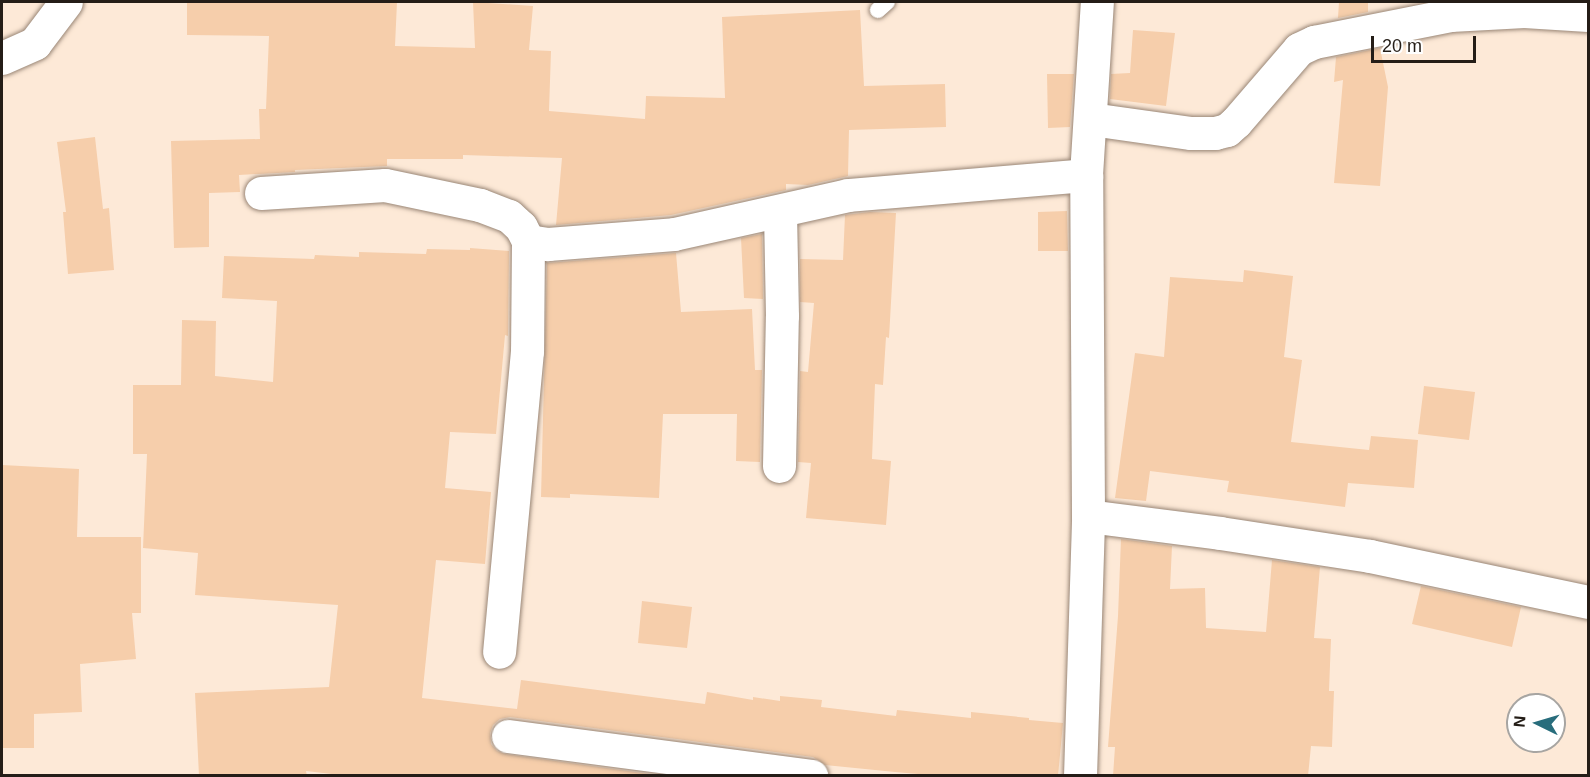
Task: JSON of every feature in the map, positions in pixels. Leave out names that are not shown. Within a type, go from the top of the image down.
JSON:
[{"type":"street","points":[[2,58],[35,43],[66,2]]},
{"type":"street","points":[[1080,776],[1088,516],[1086,174],[1097,2]]},
{"type":"street","points":[[1090,120],[1191,133],[1215,133],[1227,130],[1299,49],[1314,42],[1450,15],[1524,11],[1588,15]]},
{"type":"street","points":[[528,241],[558,244],[674,234],[848,195],[1086,174]]},
{"type":"street","points":[[261,192],[385,185],[480,205],[500,212],[509,216],[520,227],[528,241],[527,351],[499,652]]},
{"type":"street","points":[[779,466],[782,316],[780,212]]},
{"type":"street","points":[[1088,516],[1370,556],[1588,602]]},
{"type":"street","points":[[508,736],[811,776]]},
{"type":"building","points":[[187,2],[397,2],[395,46],[475,48],[473,2],[533,6],[529,50],[551,51],[549,111],[645,119],[646,96],[725,98],[722,17],[860,10],[864,86],[945,84],[946,127],[849,130],[848,176],[808,185],[786,184],[786,190],[671,215],[556,225],[562,158],[463,155],[463,159],[387,159],[387,166],[239,175],[240,192],[209,193],[209,247],[174,248],[171,141],[260,139],[259,109],[266,109],[269,36],[187,35]]},
{"type":"building","points":[[1339,2],[1368,2],[1368,12],[1338,18]]},
{"type":"building","points":[[1133,30],[1175,33],[1166,106],[1110,99],[1111,74],[1130,73]]},
{"type":"building","points":[[1380,48],[1388,87],[1380,186],[1334,183],[1343,80],[1334,82],[1336,57]]},
{"type":"building","points":[[1047,74],[1074,74],[1070,127],[1048,128]]},
{"type":"building","points":[[95,137],[103,209],[109,208],[114,270],[68,274],[63,212],[66,212],[57,142]]},
{"type":"building","points":[[1067,211],[1068,251],[1038,251],[1038,212]]},
{"type":"building","points":[[870,212],[896,213],[889,338],[886,337],[883,385],[875,384],[872,459],[891,461],[886,525],[806,518],[811,463],[798,462],[800,371],[808,372],[814,303],[800,302],[800,259],[843,260],[845,215]]},
{"type":"building","points":[[762,234],[763,299],[744,298],[741,238]]},
{"type":"building","points":[[470,248],[509,251],[508,336],[505,335],[496,434],[450,432],[445,488],[491,492],[485,564],[436,560],[422,698],[517,709],[521,680],[705,704],[707,692],[753,700],[753,697],[780,701],[780,696],[822,700],[821,707],[896,716],[897,710],[971,718],[971,712],[1029,718],[1029,720],[1063,723],[1058,776],[941,776],[825,765],[813,757],[510,717],[500,719],[493,725],[490,733],[491,744],[497,751],[664,776],[349,776],[306,771],[307,776],[199,776],[195,693],[329,687],[338,605],[195,595],[198,553],[143,548],[147,454],[133,454],[133,385],[181,385],[182,320],[216,321],[215,376],[273,382],[277,301],[222,298],[224,256],[314,259],[315,255],[359,257],[359,252],[426,254],[427,249],[470,250]]},
{"type":"building","points":[[676,253],[681,312],[752,309],[755,370],[762,370],[760,462],[736,461],[737,414],[663,414],[659,498],[570,494],[570,498],[541,497],[547,263]]},
{"type":"building","points":[[1244,270],[1293,276],[1284,357],[1302,360],[1291,442],[1369,450],[1371,436],[1418,440],[1414,488],[1348,483],[1345,507],[1227,492],[1229,481],[1150,471],[1146,501],[1115,498],[1135,353],[1164,357],[1170,277],[1243,282]]},
{"type":"building","points":[[1424,386],[1475,392],[1469,440],[1418,434]]},
{"type":"building","points":[[2,465],[79,469],[77,537],[141,537],[141,613],[132,613],[136,659],[80,664],[82,712],[34,714],[34,748],[2,748]]},
{"type":"building","points":[[1121,539],[1172,546],[1170,589],[1205,588],[1206,628],[1266,632],[1272,560],[1320,567],[1314,638],[1331,639],[1329,691],[1334,691],[1332,747],[1311,746],[1308,776],[1113,776],[1115,747],[1108,747],[1118,616]]},
{"type":"building","points":[[1421,586],[1521,607],[1512,647],[1412,624]]},
{"type":"building","points":[[642,601],[692,607],[687,648],[638,643]]}]
